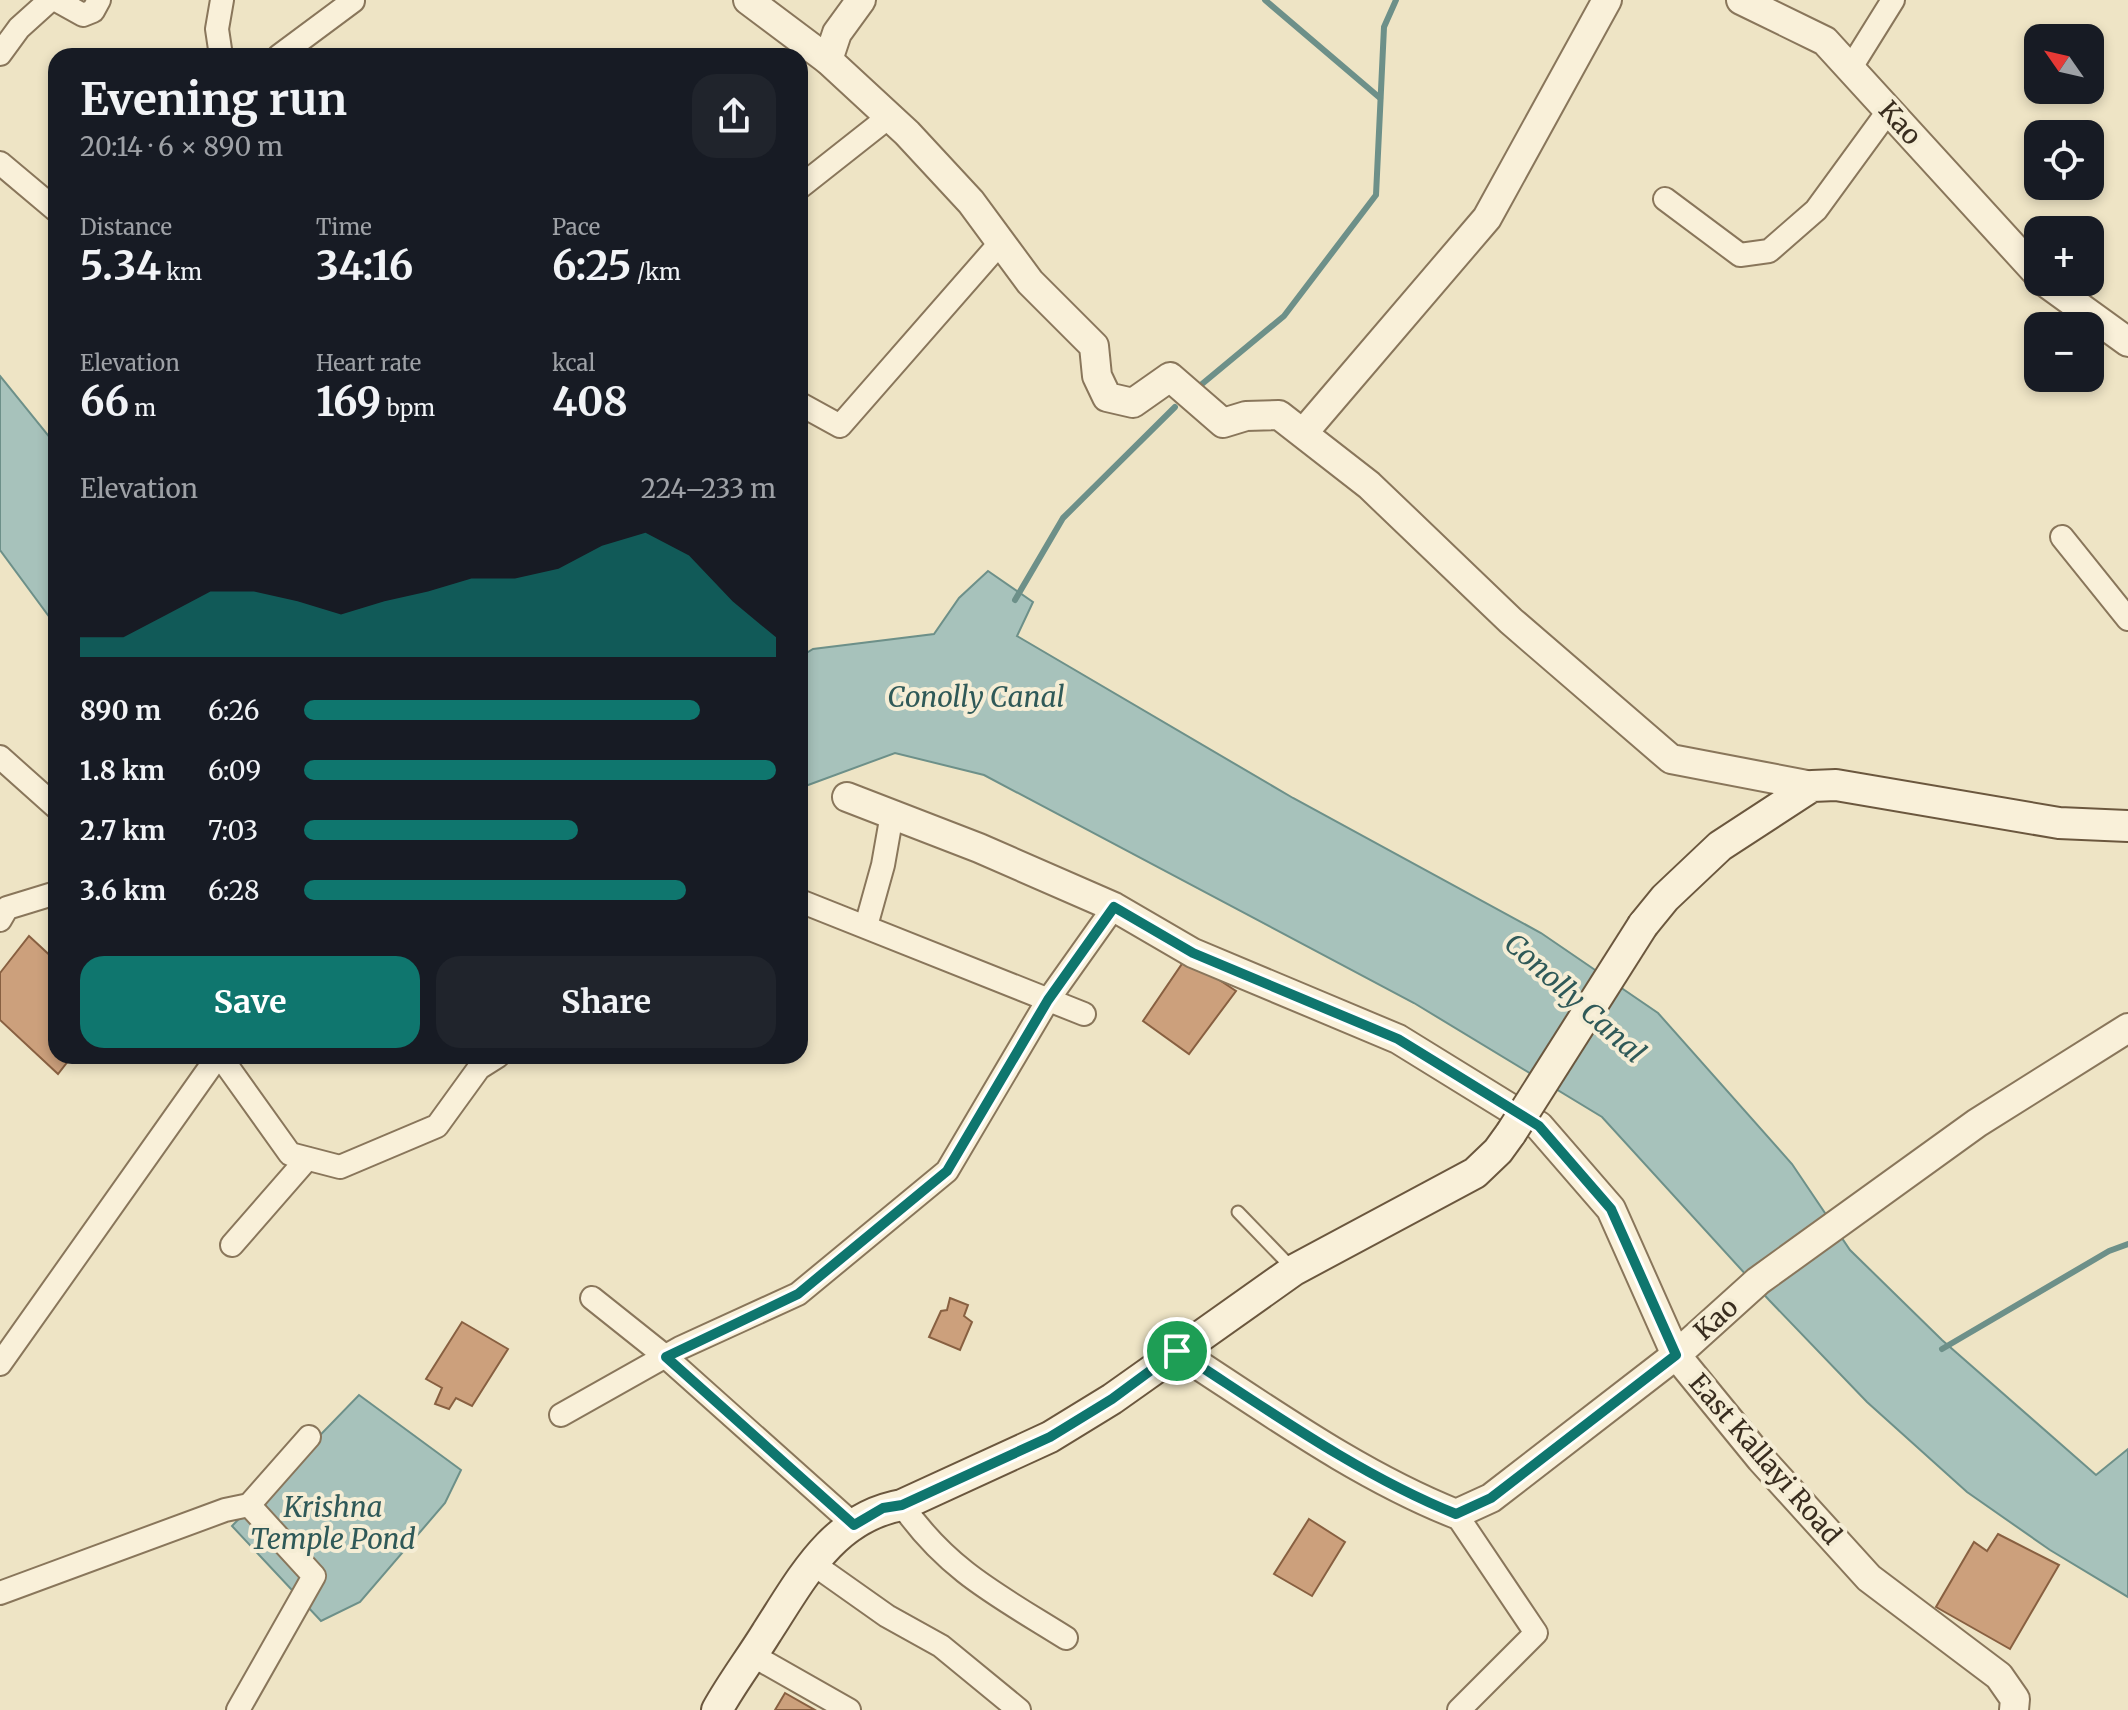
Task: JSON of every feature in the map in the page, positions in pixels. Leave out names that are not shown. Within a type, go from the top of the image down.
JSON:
[{"type":"main road","points":[[717,1710],[812,1563],[833,1539],[883,1508],[902,1505],[1050,1437],[1112,1399],[1294,1270],[1475,1173],[1525,1129],[1643,925],[1665,898],[1720,846],[1812,786],[1836,785],[2059,823],[2128,826]]},
{"type":"street","points":[[0,54],[44,1],[50,0]]},
{"type":"street","points":[[56,0],[83,15],[93,11],[99,0]]},
{"type":"street","points":[[220,48],[217,29],[222,0]]},
{"type":"street","points":[[290,48],[353,0]]},
{"type":"street","points":[[748,0],[828,60],[890,116],[971,202],[1030,282],[1094,346],[1100,387],[1113,400],[1133,403],[1170,377],[1223,423],[1246,416],[1279,415],[1369,485],[1511,621],[1671,759],[1812,786]]},
{"type":"street","points":[[828,60],[837,33],[861,0]]},
{"type":"street","points":[[1304,432],[1487,218],[1607,0]]},
{"type":"street","name":"Kao","points":[[1741,0],[1825,41],[2024,259]]},
{"type":"street","points":[[1850,69],[1893,0]]},
{"type":"street","points":[[1665,199],[1740,255],[1769,251],[1816,210],[1889,110]]},
{"type":"street","points":[[808,181],[890,116]]},
{"type":"street","points":[[0,163],[48,203]]},
{"type":"street","points":[[808,408],[840,426],[1001,242]]},
{"type":"street","points":[[2064,296],[2128,342]]},
{"type":"street","points":[[2062,537],[2128,619]]},
{"type":"street","points":[[0,757],[48,800]]},
{"type":"street","name":"East Kallayi Road","points":[[847,797],[1114,907],[1193,953],[1398,1039],[1525,1129],[1611,1209],[1676,1355],[1761,1459],[1869,1578],[1999,1676],[2015,1699],[2014,1710]]},
{"type":"street","points":[[866,926],[883,865],[892,814]]},
{"type":"street","points":[[0,920],[7,908],[48,895]]},
{"type":"street","points":[[808,904],[1084,1014]]},
{"type":"street","points":[[561,1415],[666,1357],[798,1294],[947,1171],[1048,1000],[1114,907]]},
{"type":"street","name":"Kao","points":[[1456,1514],[1491,1498],[1676,1355],[1758,1281],[1977,1123],[2128,1028]]},
{"type":"street","points":[[4,1351],[213,1064]]},
{"type":"street","points":[[225,1064],[290,1154],[340,1167],[437,1126],[479,1068],[485,1064]]},
{"type":"street","points":[[232,1245],[307,1159]]},
{"type":"street","points":[[592,1298],[666,1357],[854,1525]]},
{"type":"street","points":[[1177,1351],[1333,1450],[1388,1482],[1456,1514],[1536,1633],[1459,1710]]},
{"type":"street","points":[[0,1593],[225,1510],[249,1505],[309,1437]]},
{"type":"street","points":[[238,1710],[314,1576],[249,1505]]},
{"type":"street","points":[[902,1505],[927,1540],[965,1574],[1066,1638]]},
{"type":"street","points":[[812,1563],[887,1616],[941,1646],[1019,1710]]},
{"type":"street","points":[[752,1655],[849,1710]]},
{"type":"lane","points":[[1238,1212],[1294,1270]]},
{"type":"water","points":[[0,376],[48,435],[48,615],[0,550]]},
{"type":"water","name":"Conolly Canal","points":[[988,571],[1033,602],[1017,636],[1293,798],[1541,933],[1658,1013],[1792,1164],[1850,1250],[1942,1340],[2096,1475],[2128,1449],[2128,1597],[2050,1550],[1967,1492],[1867,1402],[1602,1117],[1414,1003],[984,775],[895,753],[808,785],[808,652],[934,634],[959,598]]},
{"type":"water","name":"Krishna Temple Pond","points":[[359,1395],[461,1470],[445,1503],[360,1602],[321,1621],[232,1526]]},
{"type":"building","points":[[29,936],[48,954],[48,1064],[66,1064],[58,1074],[0,1020],[0,973]]},
{"type":"building","points":[[1186,958],[1236,991],[1189,1054],[1143,1021]]},
{"type":"building","points":[[950,1298],[968,1305],[964,1316],[972,1322],[960,1350],[929,1337],[941,1311],[947,1310]]},
{"type":"building","points":[[462,1322],[508,1349],[472,1406],[456,1398],[449,1409],[435,1404],[442,1388],[426,1379]]},
{"type":"building","points":[[1309,1519],[1345,1542],[1312,1596],[1274,1574]]},
{"type":"building","points":[[1998,1534],[2059,1565],[2010,1649],[1936,1607],[1974,1542],[1987,1551]]},
{"type":"building","points":[[785,1693],[815,1710],[775,1710]]},
{"type":"waterway","points":[[1265,0],[1380,98]]},
{"type":"waterway","points":[[1202,384],[1284,316],[1376,195],[1384,27],[1396,0]]},
{"type":"waterway","points":[[1015,600],[1063,518],[1175,407]]},
{"type":"waterway","points":[[1942,1349],[2109,1251],[2128,1244]]},
{"type":"route","points":[[1114,907],[1193,953],[1310,999],[1398,1039],[1539,1126],[1611,1209],[1676,1355],[1491,1498],[1456,1514],[1388,1482],[1306,1434],[1177,1351],[1112,1399],[1050,1437],[902,1505],[883,1508],[854,1525],[719,1408],[666,1357],[798,1294],[947,1171],[1048,1000],[1114,907]]}]
